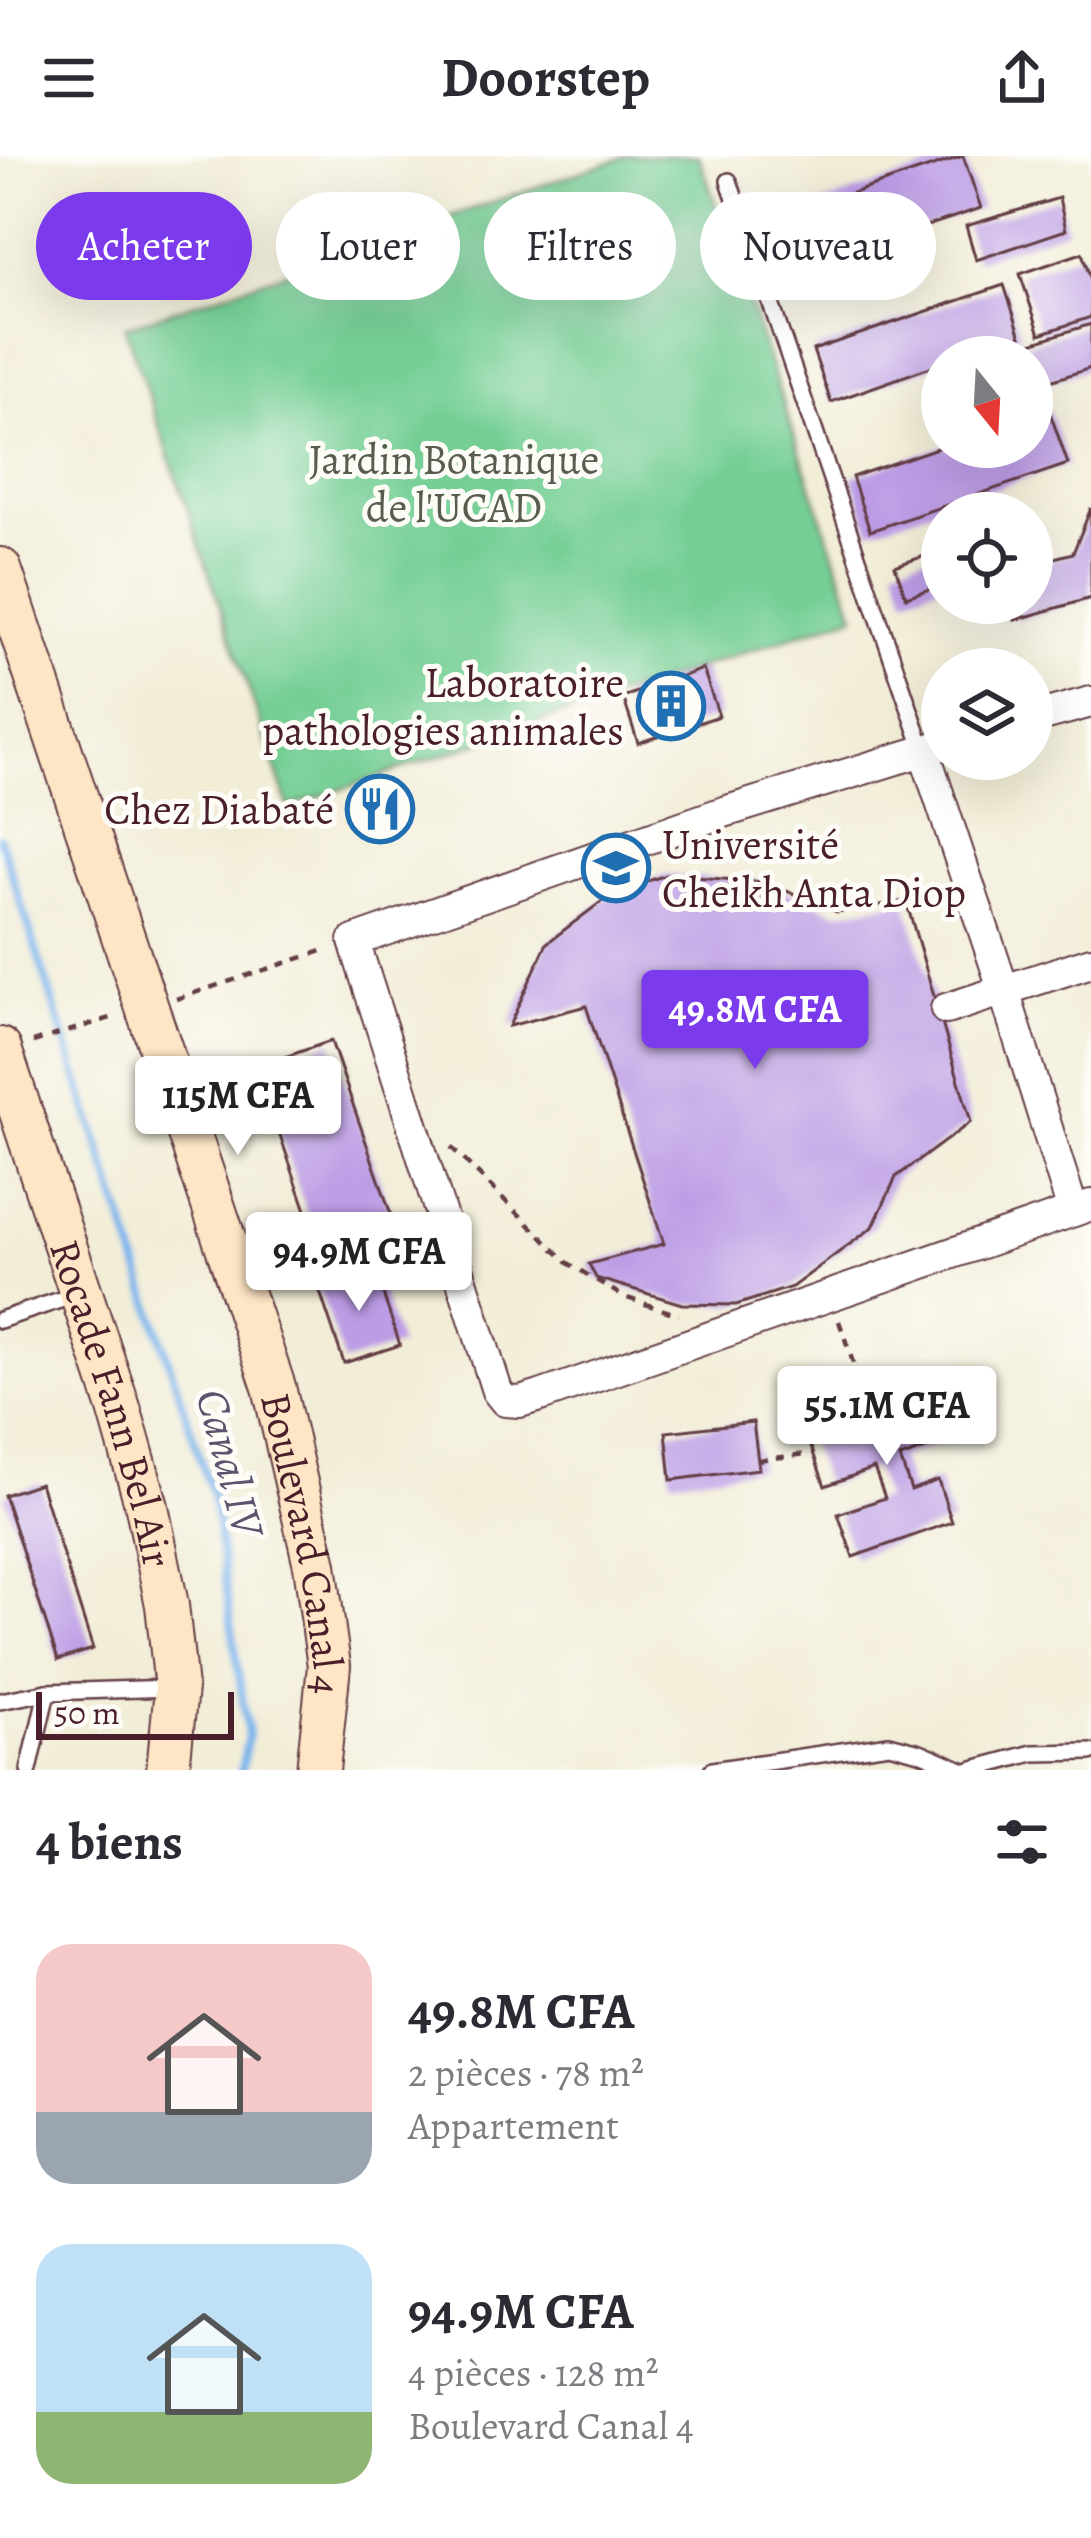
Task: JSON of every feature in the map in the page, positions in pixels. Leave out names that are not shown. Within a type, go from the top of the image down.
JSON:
[{"type":"main road","name":"Boulevard Canal 4","points":[[0,569],[274,1387],[315,1565],[329,1666],[318,1770]]},
{"type":"main road","name":"Rocade Fann Bel Air","points":[[0,1049],[147,1507],[176,1688],[168,1770]]},
{"type":"street","points":[[1053,712],[1091,702]]},
{"type":"street","points":[[921,752],[724,812],[354,941],[497,1391],[505,1401],[540,1396],[1082,1208],[1003,988],[942,780]]},
{"type":"street","points":[[946,1009],[1091,962]]},
{"type":"lane","points":[[729,181],[921,715]]},
{"type":"lane","points":[[0,1320],[81,1293]]},
{"type":"lane","points":[[0,1701],[47,1692],[176,1688]]},
{"type":"lane","points":[[28,1770],[47,1692]]},
{"type":"lane","points":[[712,1770],[889,1744],[966,1770],[1033,1753],[1091,1752]]},
{"type":"path","points":[[50,1037],[354,941]]},
{"type":"path","points":[[449,1146],[568,1263],[624,1297],[678,1316]]},
{"type":"path","points":[[830,1295],[866,1401]]},
{"type":"path","points":[[758,1460],[806,1454]]},
{"type":"green space","name":"Jardin Botanique de l'UCAD","points":[[628,156],[699,156],[711,192],[700,192],[700,300],[748,300],[855,615],[289,807],[125,327],[204,300],[252,300],[252,284],[276,276],[276,300],[460,300],[460,213],[484,205],[484,300],[676,300],[676,192],[522,192]]},
{"type":"building","points":[[963,156],[981,208],[936,223],[936,192],[856,192]]},
{"type":"building","points":[[1059,198],[1066,230],[976,260],[966,226]]},
{"type":"building","points":[[1082,253],[1091,280],[1091,317],[1040,334],[1020,274]]},
{"type":"building","points":[[1004,285],[1021,336],[921,336],[921,370],[831,402],[813,350]]},
{"type":"building","points":[[1091,324],[1091,368],[1053,380],[1053,336]]},
{"type":"building","points":[[1053,421],[1068,464],[985,492],[921,492],[921,514],[870,531],[852,477],[921,453],[921,468],[1053,468]]},
{"type":"building","points":[[1091,508],[1091,598],[1053,609],[1053,558],[1073,553]]},
{"type":"building","points":[[921,557],[921,592],[906,597],[895,566]]},
{"type":"building","name":"Laboratoire pathologies animales","points":[[703,669],[719,716],[638,743],[623,697]]},
{"type":"building","points":[[666,875],[765,882],[837,912],[906,901],[971,1122],[896,1177],[873,1227],[792,1287],[736,1305],[682,1304],[596,1278],[589,1264],[664,1244],[586,1006],[509,1026],[547,943],[614,892]]},
{"type":"building","points":[[331,1041],[395,1226],[321,1253],[256,1067]]},
{"type":"building","points":[[373,1264],[400,1345],[344,1363],[317,1283]]},
{"type":"building","points":[[938,1387],[956,1438],[900,1458],[911,1490],[938,1480],[952,1522],[853,1557],[838,1514],[885,1498],[874,1468],[825,1486],[806,1433]]},
{"type":"building","points":[[753,1422],[759,1469],[671,1480],[666,1432]]},
{"type":"building","points":[[40,1483],[93,1649],[58,1660],[4,1495]]},
{"type":"waterway","name":"Canal IV","points":[[0,838],[213,1498],[248,1736],[241,1770]]},
{"type":"place","name":"Laboratoire pathologies animales","points":[[671,706]]},
{"type":"place","name":"Chez Diabaté","points":[[380,809]]},
{"type":"place","name":"Université Cheikh Anta Diop","points":[[616,868]]}]
